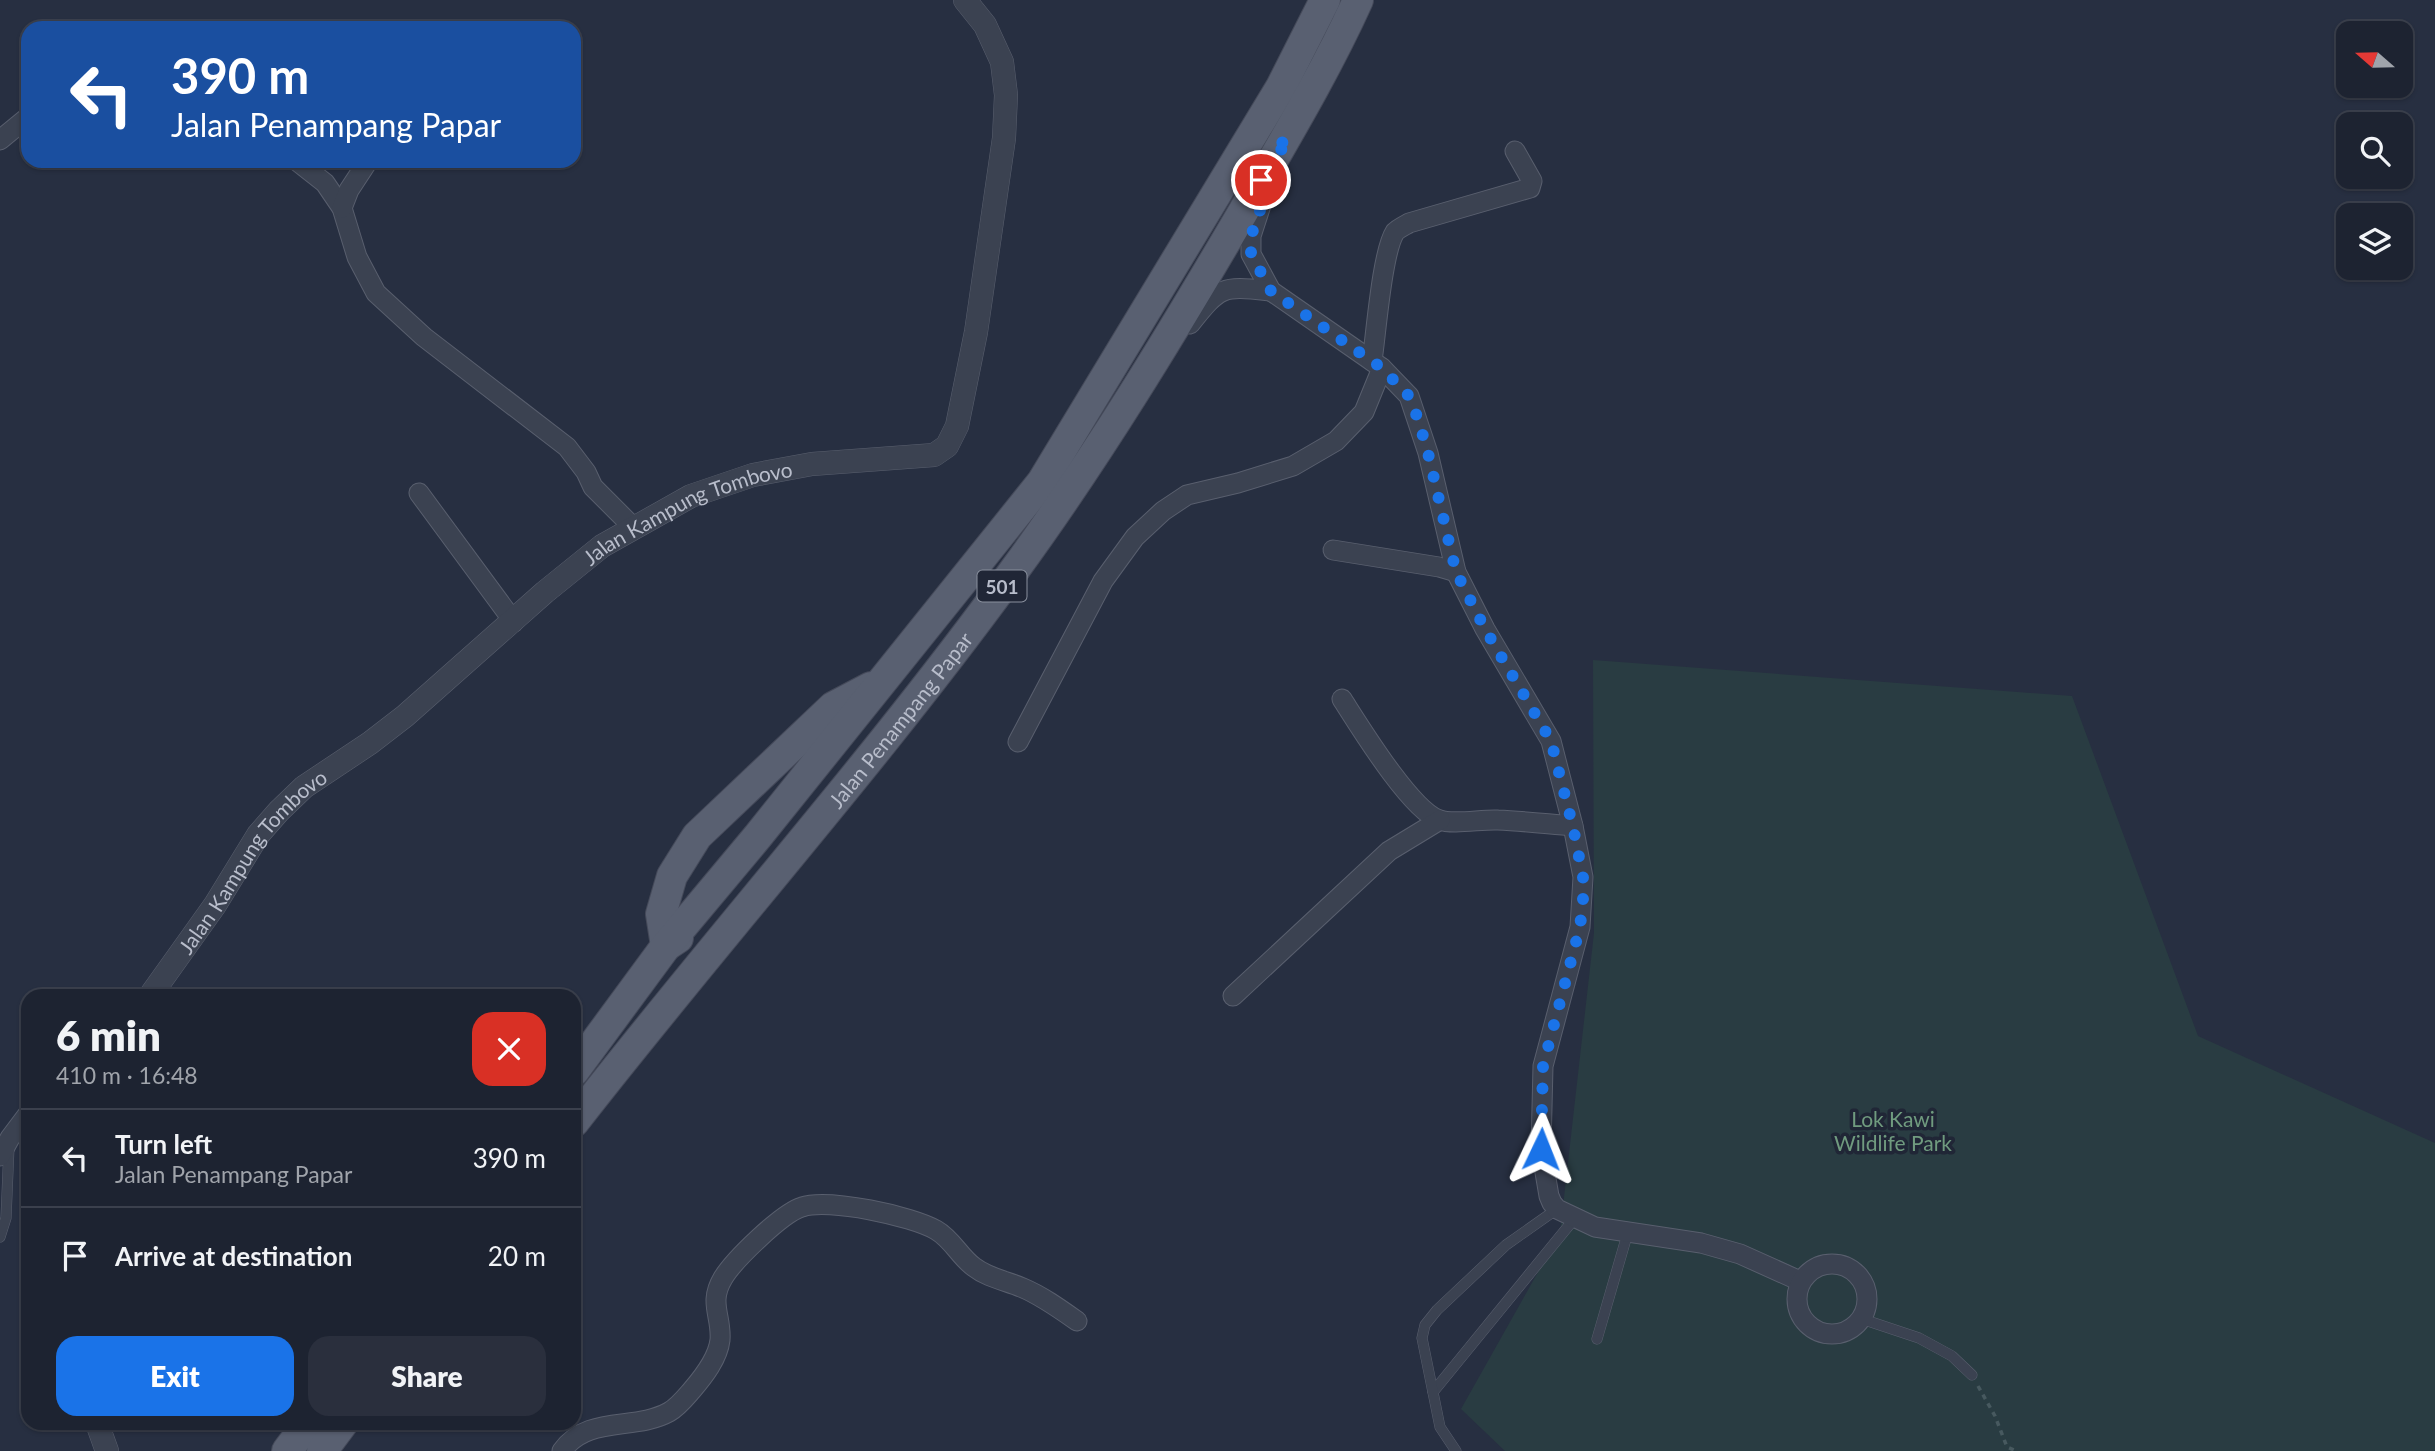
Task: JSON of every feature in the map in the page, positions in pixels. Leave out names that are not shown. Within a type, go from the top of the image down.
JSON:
[{"type":"main road","name":"Jalan Penampang Papar","points":[[581,1061],[666,946],[758,836],[1042,482],[1281,87],[1325,0]]},
{"type":"main road","name":"Jalan Penampang Papar","points":[[581,1113],[800,844],[1013,572],[1102,443],[1221,250],[1286,136],[1358,0]]},
{"type":"main road","points":[[800,844],[726,904],[666,946],[661,914],[671,876],[696,836],[833,707],[883,680]]},
{"type":"main road","points":[[287,1451],[303,1430]]},
{"type":"main road","points":[[322,1451],[338,1430]]},
{"type":"street","name":"Jalan Kampung Tombovo","points":[[155,989],[215,905],[258,835],[279,811],[304,787],[359,751],[405,716],[545,592],[602,546],[691,496],[753,475],[812,464],[934,455],[947,446],[957,426],[976,332],[1004,138],[1006,95],[1002,62],[985,26],[965,0]]},
{"type":"street","points":[[0,140],[21,123]]},
{"type":"street","points":[[1286,136],[1251,236],[1251,254],[1271,291],[1377,365],[1409,396],[1418,419],[1456,572],[1491,641],[1551,741],[1573,827],[1583,877],[1580,927],[1543,1066],[1541,1149],[1549,1196],[1557,1209],[1595,1227],[1701,1244],[1727,1251],[1800,1281]]},
{"type":"street","points":[[1018,742],[1103,581],[1135,537],[1163,510],[1187,495],[1293,466],[1336,441],[1364,412],[1377,365],[1381,292],[1395,232],[1409,223],[1530,188],[1532,181],[1515,151]]},
{"type":"street","points":[[306,168],[325,183],[342,208],[357,257],[376,293],[424,337],[566,447],[586,472],[593,487],[633,527]]},
{"type":"street","points":[[342,208],[349,190],[363,168]]},
{"type":"street","points":[[1139,384],[1169,352],[1211,298],[1222,290],[1233,287],[1271,291]]},
{"type":"street","points":[[419,494],[514,622]]},
{"type":"street","points":[[1333,550],[1456,572]]},
{"type":"street","points":[[1342,699],[1378,755],[1402,786],[1423,810],[1440,820],[1497,820],[1573,827]]},
{"type":"street","points":[[1234,996],[1389,851],[1440,820]]},
{"type":"street","points":[[0,1156],[21,1123]]},
{"type":"street","points":[[562,1451],[586,1431],[660,1416],[677,1406],[702,1377],[717,1353],[721,1336],[716,1300],[723,1277],[768,1231],[804,1206],[880,1212],[919,1222],[947,1238],[974,1268],[1024,1288],[1077,1321]]},
{"type":"street","points":[[1833,1262],[1852,1268],[1864,1282],[1868,1301],[1862,1319],[1848,1331],[1830,1335],[1813,1330],[1801,1317],[1796,1299],[1800,1281],[1814,1267],[1833,1262]]},
{"type":"street","points":[[100,1430],[107,1451]]},
{"type":"lane","points":[[0,1237],[6,1218],[10,1138]]},
{"type":"lane","points":[[1456,1451],[1440,1427],[1422,1338],[1425,1325],[1437,1310],[1506,1245],[1557,1209]]},
{"type":"lane","points":[[1433,1392],[1575,1218]]},
{"type":"lane","points":[[1597,1339],[1628,1232]]},
{"type":"lane","points":[[1862,1319],[1919,1338],[1952,1356],[1972,1375]]},
{"type":"path","points":[[1972,1375],[1995,1416],[2007,1447],[2016,1451]]},
{"type":"path","points":[[2003,1451],[2007,1447]]},
{"type":"green space","name":"Lok Kawi Wildlife Park","points":[[1593,660],[2072,696],[2198,1036],[2435,1143],[2435,1451],[1505,1451],[1461,1409],[1560,1233],[1594,933]]},
{"type":"route","points":[[1261,180],[1286,136],[1251,236],[1251,254],[1271,291],[1382,368],[1409,396],[1428,453],[1456,572],[1485,629],[1551,741],[1573,827],[1583,877],[1583,900],[1580,927],[1543,1066],[1541,1149]]}]
